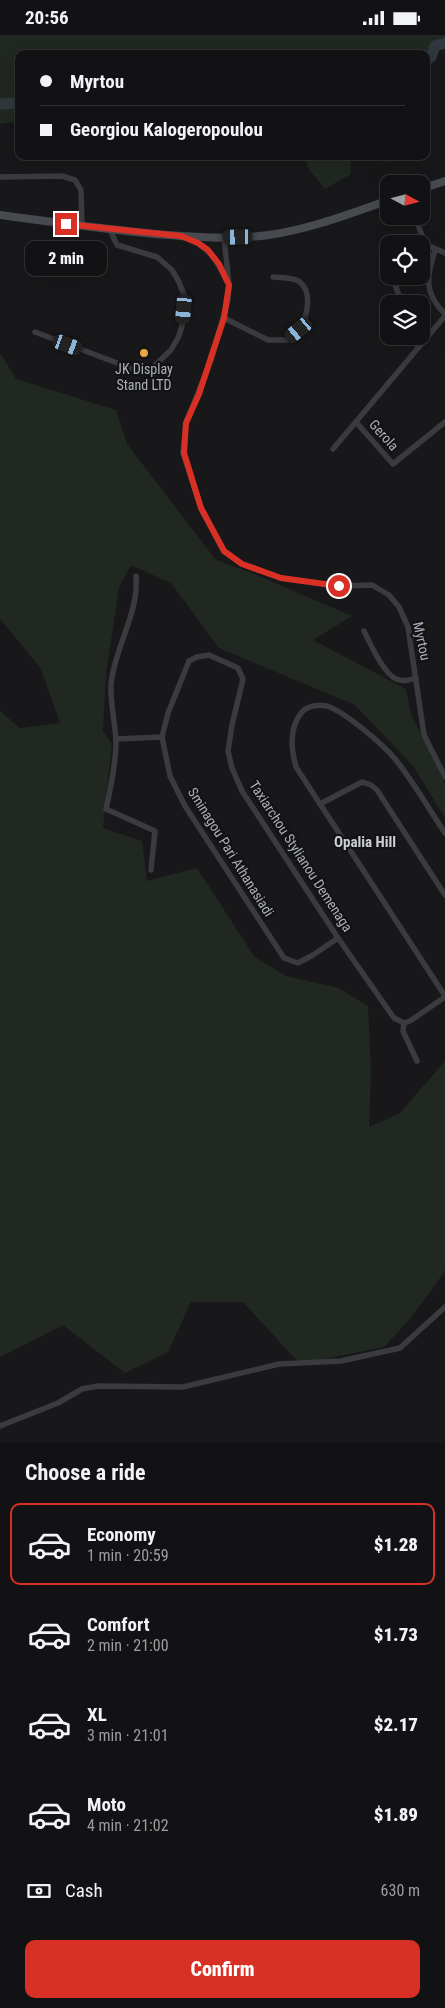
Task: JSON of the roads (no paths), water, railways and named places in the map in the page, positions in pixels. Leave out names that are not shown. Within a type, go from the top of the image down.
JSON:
[{"type":"street","points":[[0,177],[62,176],[75,181],[80,190],[82,226]]},
{"type":"street","points":[[430,186],[445,181]]},
{"type":"street","points":[[0,215],[110,230],[181,236],[251,237],[330,221],[380,203]]},
{"type":"street","points":[[419,225],[423,240],[434,250],[445,253]]},
{"type":"street","points":[[35,332],[133,369],[153,367],[171,350],[183,322],[184,295],[179,282],[172,270],[157,257],[117,245],[110,230]]},
{"type":"street","points":[[181,236],[198,243],[208,250],[219,264],[229,285]]},
{"type":"street","name":"Myrtou","points":[[224,237],[229,285],[224,318],[199,394],[186,423],[184,453],[201,508],[224,551],[242,564],[281,578],[339,586],[372,585],[389,595],[399,607],[408,627],[424,735],[445,777]]},
{"type":"street","points":[[333,449],[445,315],[436,305],[427,287],[428,271],[434,250]]},
{"type":"street","points":[[224,318],[268,340],[287,340],[299,330],[307,310],[307,292],[301,283],[294,279],[273,277]]},
{"type":"street","name":"Gerola","points":[[356,422],[393,464],[445,422]]},
{"type":"street","points":[[136,576],[137,591],[134,604],[116,657],[111,684],[116,739],[113,775],[106,809],[155,831],[151,870]]},
{"type":"street","points":[[364,631],[382,665],[394,678],[405,681],[416,678]]},
{"type":"street","name":"Sminagou Pari Athanasiadi","points":[[209,655],[196,657],[189,661],[168,713],[162,737],[170,776],[184,806],[284,957],[298,963],[314,955],[338,938]]},
{"type":"street","name":"Taxiarchou Stylianou Demenaga","points":[[209,655],[238,669],[243,679],[228,751],[232,767],[242,791],[338,938],[394,1018],[404,1023]]},
{"type":"street","points":[[417,1061],[403,1031],[404,1023],[410,1021],[445,996],[296,767],[291,749],[294,727],[302,711],[310,706],[326,706],[347,718],[381,744],[396,760],[445,833]]},
{"type":"street","points":[[116,739],[162,737]]},
{"type":"street","points":[[320,804],[362,782],[371,785],[377,790],[445,895]]},
{"type":"street","points":[[0,1426],[58,1403],[82,1389],[98,1386],[183,1387],[278,1364],[341,1361],[400,1348],[445,1307]]},
{"type":"waterway","points":[[430,58],[435,46],[445,43]]},
{"type":"waterway","points":[[0,104],[15,103]]},
{"type":"place","name":"JK Display Stand LTD","points":[[144,353]]},
{"type":"district","name":"Opalia Hill","points":[[365,842]]}]
